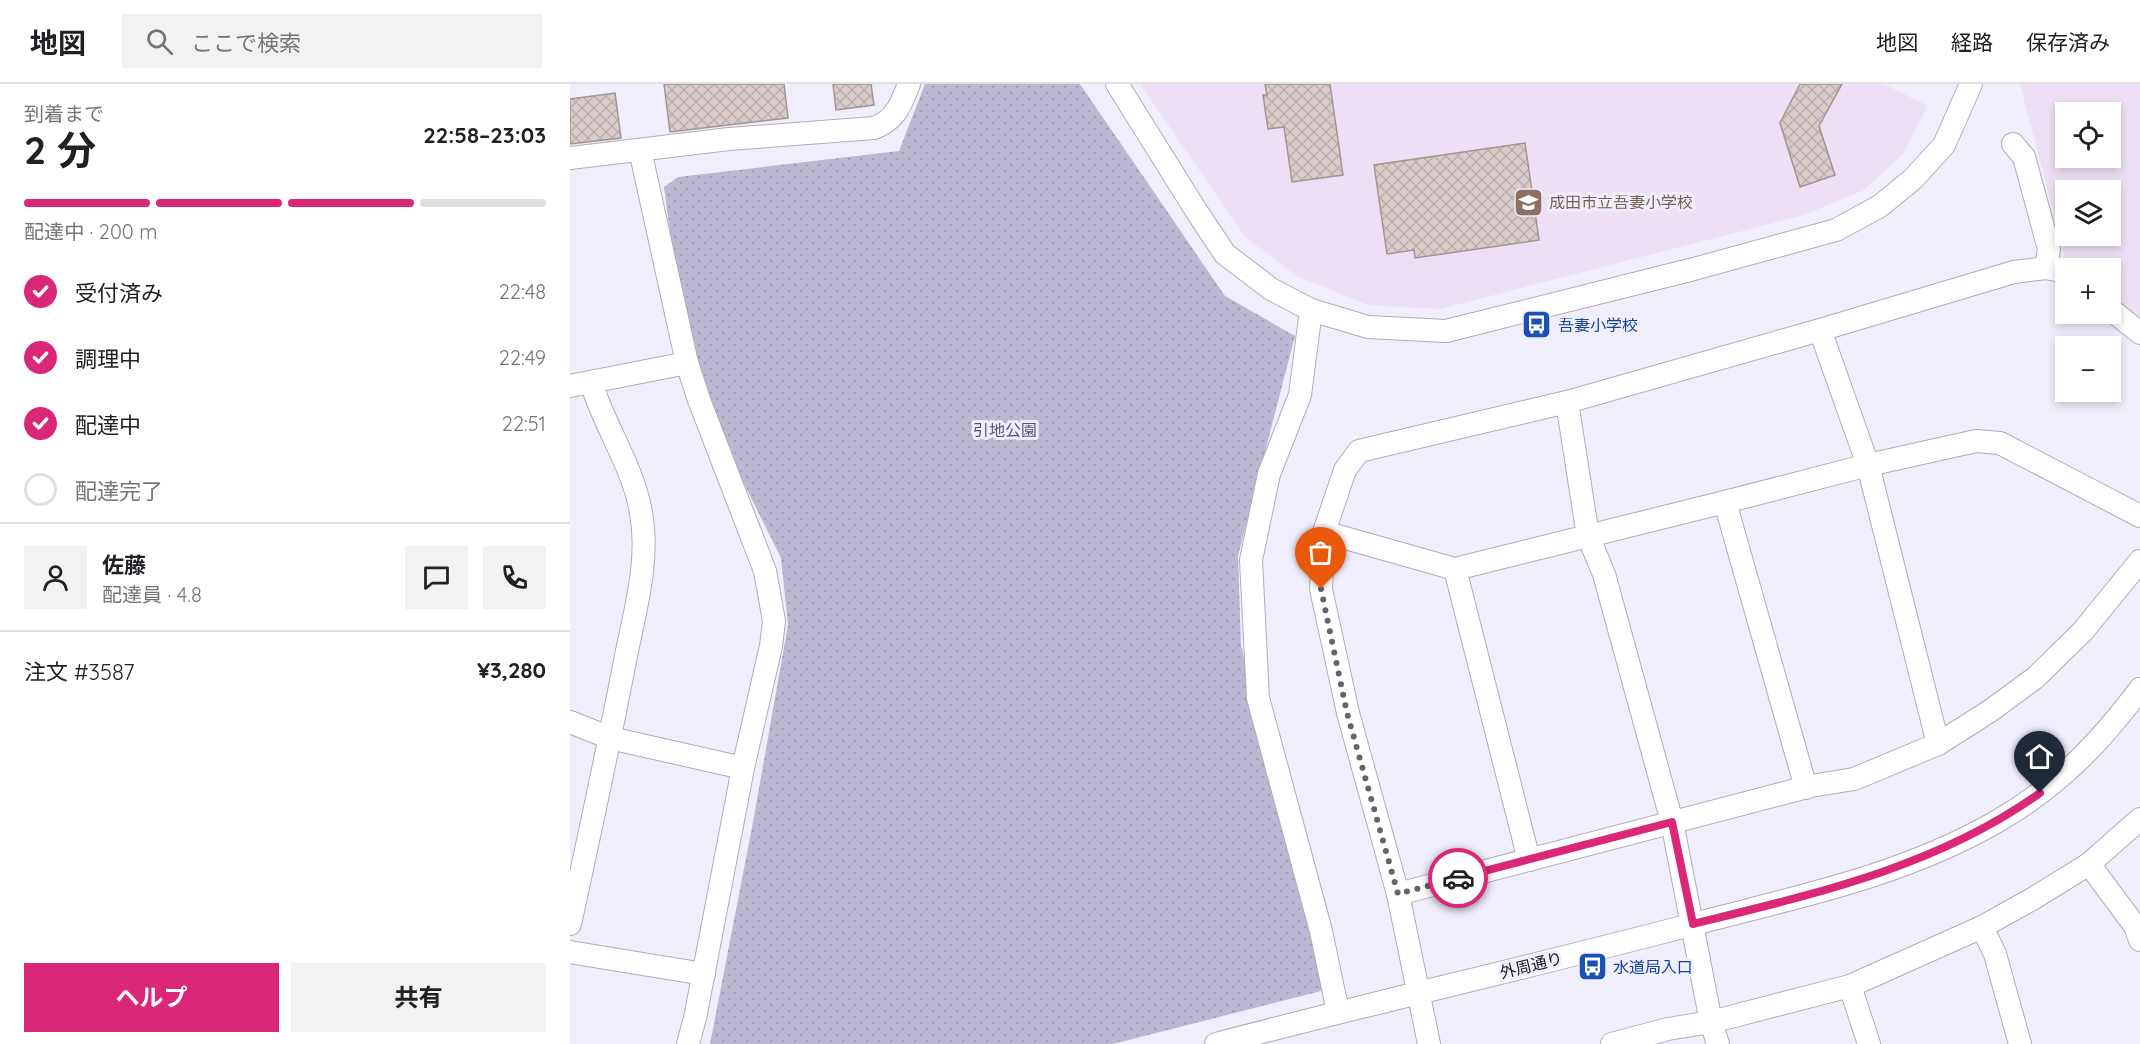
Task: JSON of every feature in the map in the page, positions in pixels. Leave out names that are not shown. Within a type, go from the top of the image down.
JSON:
[{"type":"street","points":[[570,158],[729,139],[874,128],[886,123],[894,116],[909,84]]},
{"type":"street","points":[[1117,84],[1226,254],[1271,289],[1311,310],[1368,327],[1446,331],[1836,231],[1880,206],[1921,170],[1944,145],[1971,84]]},
{"type":"street","points":[[2013,144],[2024,157],[2055,267]]},
{"type":"street","points":[[640,150],[687,363],[765,571],[774,621],[771,646],[743,768],[704,974],[688,1044]]},
{"type":"street","points":[[1429,1044],[1398,894],[1347,713],[1321,589],[1324,532],[1345,470],[1359,451],[1567,402],[2014,272],[2055,270]]},
{"type":"street","points":[[1311,310],[1300,395],[1269,474],[1251,560],[1258,698],[1321,931],[1338,1012]]},
{"type":"street","points":[[2121,318],[2140,333]]},
{"type":"street","points":[[1820,330],[1868,465],[1938,744]]},
{"type":"street","points":[[580,384],[687,363]]},
{"type":"street","points":[[570,924],[639,589],[644,543],[641,512],[629,475],[597,402],[580,384]]},
{"type":"street","points":[[1567,402],[1588,536],[1604,574],[1672,822],[1711,1022],[1718,1044]]},
{"type":"street","points":[[1324,532],[1455,569],[1868,465],[1976,441],[2000,443],[2140,516]]},
{"type":"street","points":[[1725,502],[1806,788]]},
{"type":"street","points":[[1398,894],[1806,788],[1854,779],[1938,744],[1990,711],[2035,678],[2083,631],[2140,561]]},
{"type":"street","points":[[1455,569],[1529,860]]},
{"type":"street","name":"外周通り","points":[[1216,1044],[1838,887],[1896,868],[1934,853],[1985,828],[2056,782],[2082,759],[2113,725],[2140,689]]},
{"type":"street","points":[[570,722],[610,738],[743,768]]},
{"type":"street","points":[[1612,1044],[1668,1029],[1711,1022],[1850,986],[1982,927],[2089,864],[2140,819]]},
{"type":"street","points":[[2089,864],[2135,927],[2140,940]]},
{"type":"street","points":[[1982,927],[1995,954],[2020,1044]]},
{"type":"street","points":[[570,952],[704,974]]},
{"type":"street","points":[[1850,986],[1869,1044]]},
{"type":"shaded area","name":"成田市立吾妻小学校","points":[[1140,84],[1884,84],[1928,106],[1903,154],[1864,190],[1804,215],[1440,309],[1368,305],[1297,276],[1246,238]]},
{"type":"shaded area","points":[[2020,84],[2140,84],[2140,325],[2121,310],[2121,258],[2065,258],[2062,246],[2121,246],[2121,180],[2055,180],[2055,218]]},
{"type":"green space","name":"引地公園","points":[[925,84],[1080,84],[1225,296],[1295,336],[1238,556],[1241,645],[1325,990],[1113,1044],[710,1044],[788,625],[781,558],[710,415],[681,315],[664,187],[678,177],[899,151]]},
{"type":"building","points":[[664,84],[784,84],[788,118],[670,132]]},
{"type":"building","points":[[833,84],[871,84],[874,105],[836,110]]},
{"type":"building","points":[[1265,84],[1330,84],[1343,175],[1292,182],[1284,127],[1268,129],[1263,95],[1267,95]]},
{"type":"building","points":[[1800,84],[1842,84],[1819,126],[1835,175],[1800,187],[1780,123]]},
{"type":"building","points":[[615,93],[621,138],[570,144],[570,99]]},
{"type":"building","points":[[1525,143],[1539,240],[1415,258],[1414,250],[1387,254],[1374,165]]},
{"type":"way so far","points":[[1321,589],[1347,713],[1398,894],[1458,878]]},
{"type":"place","name":"成田市立吾妻小学校","points":[[1528,202]]},
{"type":"place","name":"吾妻小学校","points":[[1537,325]]},
{"type":"place","name":"水道局入口","points":[[1592,967]]},
{"type":"route","points":[[1458,878],[1672,822],[1693,924],[1838,887],[1905,866],[1995,822],[2040,793]]}]
